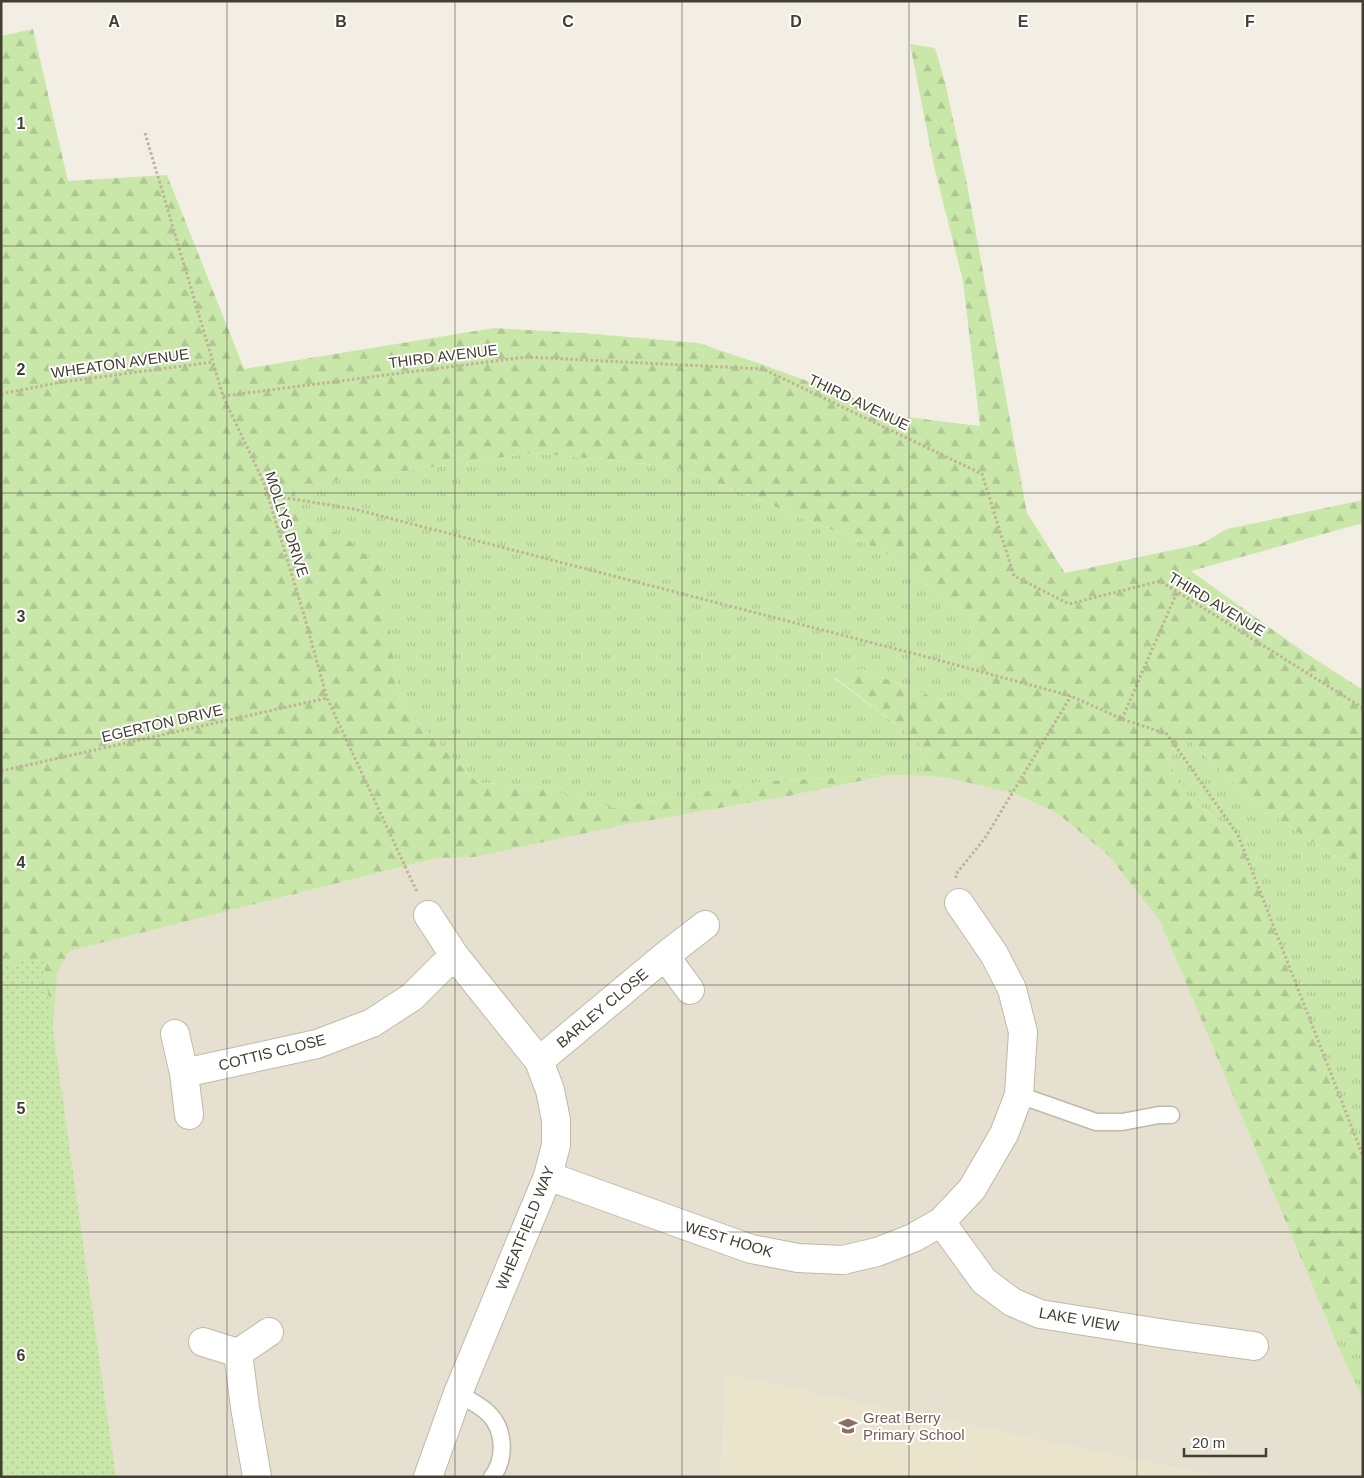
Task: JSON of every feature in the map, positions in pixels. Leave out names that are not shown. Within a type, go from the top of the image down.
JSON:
[{"type":"street","name":"WEST HOOK","points":[[548,1176],[751,1249],[798,1258],[843,1260],[877,1252],[913,1238],[941,1222],[972,1189],[1004,1134],[1019,1095],[1023,1032],[1012,989],[994,954],[959,903]]},
{"type":"street","name":"WHEATFIELD WAY","points":[[428,915],[454,955],[539,1061],[550,1090],[556,1120],[556,1144],[548,1176],[458,1393],[428,1477]]},
{"type":"street","name":"BARLEY CLOSE","points":[[539,1061],[705,924]]},
{"type":"street","name":"COTTIS CLOSE","points":[[184,1074],[317,1044],[372,1023],[412,997],[454,955]]},
{"type":"street","points":[[665,956],[690,990]]},
{"type":"street","points":[[175,1034],[184,1074],[190,1115]]},
{"type":"street","name":"LAKE VIEW","points":[[941,1222],[984,1281],[1012,1302],[1040,1314],[1254,1346]]},
{"type":"street","points":[[238,1353],[269,1332]]},
{"type":"street","points":[[203,1342],[238,1353]]},
{"type":"street","points":[[238,1353],[257,1477]]},
{"type":"lane","points":[[1019,1095],[1096,1122],[1122,1122],[1171,1114]]},
{"type":"lane","points":[[458,1393],[488,1413],[496,1424],[501,1439],[502,1456],[497,1470],[492,1477]]},
{"type":"path","name":"MOLLYS DRIVE","points":[[144,133],[223,396],[268,495],[327,698],[428,915]]},
{"type":"path","name":"THIRD AVENUE","points":[[223,396],[526,357],[763,369],[982,474],[1014,576],[1069,604],[1160,581],[1363,708]]},
{"type":"path","name":"WHEATON AVENUE","points":[[1,394],[62,382],[213,362]]},
{"type":"path","points":[[268,495],[354,508],[923,656],[1071,696],[1122,719],[1167,734],[1238,835],[1363,1156]]},
{"type":"path","points":[[1122,719],[1177,592]]},
{"type":"path","points":[[959,903],[956,874],[985,838],[1071,696]]},
{"type":"path","name":"EGERTON DRIVE","points":[[1,771],[327,698]]},
{"type":"shaded area","points":[[889,775],[944,777],[1013,793],[1057,813],[1108,855],[1160,921],[1333,1335],[1363,1401],[1363,1477],[1220,1477],[726,1375],[721,1477],[116,1477],[43,957],[439,858],[794,795]]},
{"type":"shaded area","name":"Great Berry Primary School","points":[[726,1374],[1220,1477],[721,1477]]},
{"type":"green space","points":[[33,29],[68,181],[167,175],[244,369],[494,328],[595,334],[698,343],[906,417],[980,426],[963,281],[934,166],[910,44],[935,48],[945,82],[967,184],[1027,513],[1065,573],[1201,544],[1227,529],[1363,500],[1363,523],[1191,571],[1301,650],[1363,690],[1363,878],[1254,802],[1187,738],[1166,754],[1182,792],[1238,835],[1363,1156],[1363,1338],[1333,1335],[1160,921],[1108,855],[1057,813],[1013,793],[944,777],[922,776],[920,743],[834,677],[861,669],[940,700],[988,688],[968,617],[882,550],[677,467],[533,453],[292,487],[305,521],[341,534],[384,570],[393,660],[401,705],[478,783],[530,785],[613,808],[766,781],[889,775],[794,795],[618,826],[474,857],[438,858],[69,951],[57,974],[53,1028],[1,1002],[1,36]]},
{"type":"green space","points":[[533,453],[677,467],[882,550],[968,617],[988,688],[940,700],[861,669],[834,678],[920,743],[922,776],[889,775],[766,781],[613,808],[530,785],[478,783],[401,705],[393,660],[341,534],[305,521],[291,487]]},
{"type":"green space","points":[[1187,738],[1254,802],[1363,878],[1363,1156],[1238,835],[1182,792],[1166,754]]},
{"type":"green space","points":[[43,957],[116,1477],[1,1477],[1,966]]},
{"type":"green space","points":[[1333,1335],[1363,1338],[1363,1401]]},
{"type":"place","name":"Great Berry Primary School","points":[[848,1426]]}]
